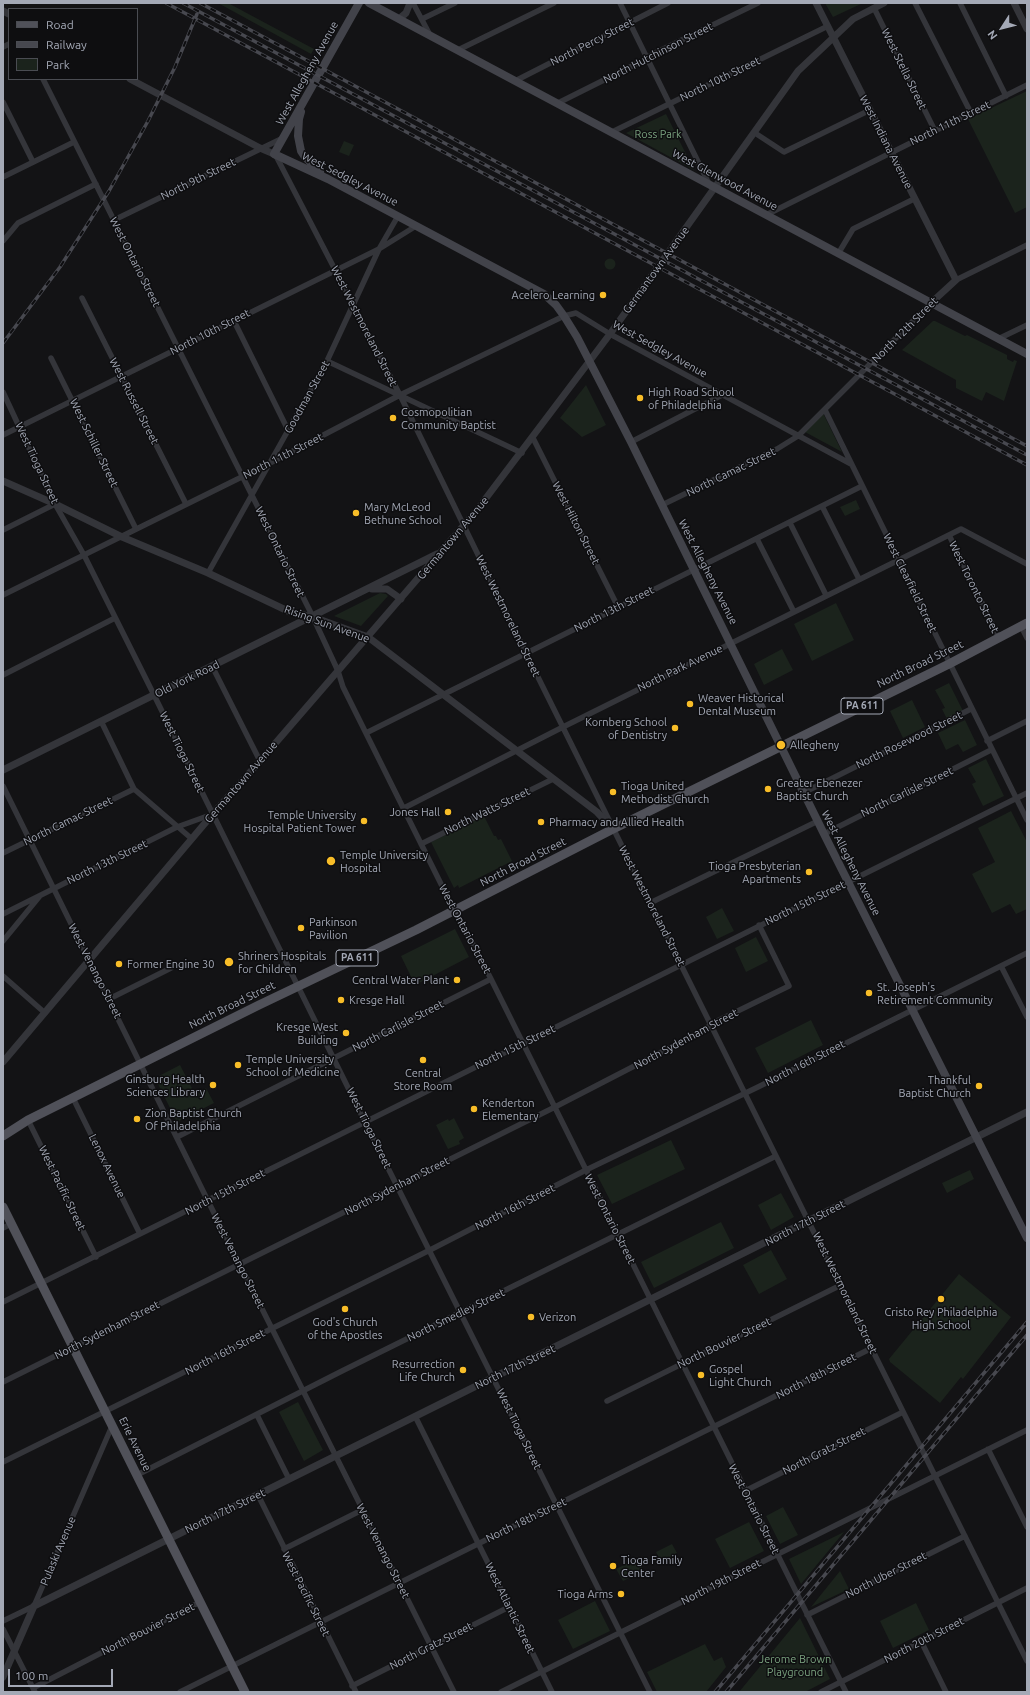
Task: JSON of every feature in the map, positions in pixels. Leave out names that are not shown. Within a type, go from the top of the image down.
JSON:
[{"type":"main road","name":"West Allegheny Avenue","points":[[274,154],[359,3]]},
{"type":"main road","name":"West Glenwood Avenue","points":[[369,3],[1027,354]]},
{"type":"main road","points":[[305,101],[298,125],[298,136],[301,151],[313,166],[328,179]]},
{"type":"main road","name":"West Sedgley Avenue","points":[[274,154],[328,179],[544,294],[556,305]]},
{"type":"main road","name":"West Allegheny Avenue","points":[[556,305],[577,337],[631,442],[848,883],[1027,1238]]},
{"type":"main road","name":"North Broad Street","points":[[3,1129],[28,1120],[455,910],[614,829],[949,664],[1024,625]]},
{"type":"main road","name":"North Broad Street","points":[[3,1136],[28,1120]]},
{"type":"main road","name":"Erie Avenue","points":[[3,1207],[7,1226],[41,1283],[245,1692]]},
{"type":"street","points":[[399,19],[406,13],[410,3]]},
{"type":"street","points":[[413,3],[430,35]]},
{"type":"street","points":[[422,19],[455,3]]},
{"type":"street","points":[[458,50],[554,3]]},
{"type":"street","points":[[620,3],[712,186]]},
{"type":"street","name":"North Percy Street","points":[[515,81],[668,3]]},
{"type":"street","name":"North Hutchinson Street","points":[[558,103],[758,3]]},
{"type":"street","name":"West Indiana Avenue","points":[[816,3],[956,280]]},
{"type":"street","name":"Germantown Avenue","points":[[3,1062],[213,814],[464,527],[533,438],[610,334],[712,186],[755,133],[793,78],[853,19],[884,3]]},
{"type":"street","points":[[915,3],[971,113]]},
{"type":"street","points":[[960,3],[1006,96]]},
{"type":"street","points":[[1014,3],[1024,15],[1027,29]]},
{"type":"street","name":"West Stella Street","points":[[874,8],[935,131]]},
{"type":"street","name":"North 10th Street","points":[[612,132],[828,26]]},
{"type":"street","name":"West Ontario Street","points":[[43,80],[252,495],[338,671],[343,687],[421,844],[555,1107],[846,1692]]},
{"type":"street","name":"West Sedgley Avenue","points":[[132,80],[274,154]]},
{"type":"street","name":"North 11th Street","points":[[766,215],[1027,85]]},
{"type":"street","points":[[3,102],[33,162]]},
{"type":"street","points":[[755,133],[784,152],[870,110]]},
{"type":"street","name":"North 9th Street","points":[[114,220],[283,138]]},
{"type":"street","points":[[3,177],[74,142]]},
{"type":"street","name":"West Westmoreland Street","points":[[274,154],[400,395],[526,653],[903,1412],[965,1536],[1025,1650],[1027,1661]]},
{"type":"street","points":[[3,241],[18,223],[96,184]]},
{"type":"street","points":[[838,254],[853,229],[914,199]]},
{"type":"street","name":"Goodman Street","points":[[208,574],[327,361],[378,249],[398,216]]},
{"type":"street","name":"North 10th Street","points":[[3,435],[378,249],[416,226]]},
{"type":"street","name":"North 12th Street","points":[[798,436],[956,280],[1027,245]]},
{"type":"street","name":"West Russell Street","points":[[82,298],[186,504]]},
{"type":"street","name":"West Sedgley Avenue","points":[[564,316],[576,313],[610,334],[722,396],[851,464]]},
{"type":"street","name":"North 11th Street","points":[[3,595],[242,477],[400,395],[564,316]]},
{"type":"street","points":[[234,321],[288,430]]},
{"type":"street","points":[[998,339],[1027,325]]},
{"type":"street","name":"West Schiller Street","points":[[51,358],[136,529]]},
{"type":"street","points":[[327,361],[522,452]]},
{"type":"street","name":"West Tioga Street","points":[[3,392],[55,504],[84,555],[650,1692]]},
{"type":"street","points":[[631,442],[722,396]]},
{"type":"street","name":"West Clearfield Street","points":[[825,410],[991,750],[1027,820]]},
{"type":"street","name":"North Camac Street","points":[[662,505],[777,449],[798,436]]},
{"type":"street","name":"West Hilton Street","points":[[533,438],[618,607]]},
{"type":"street","name":"Rising Sun Avenue","points":[[3,481],[290,612],[312,617],[368,637],[597,812],[614,829]]},
{"type":"street","name":"North 13th Street","points":[[366,733],[862,486]]},
{"type":"street","points":[[3,530],[55,504]]},
{"type":"street","points":[[822,506],[859,579]]},
{"type":"street","points":[[790,523],[826,595]]},
{"type":"street","name":"North Park Avenue","points":[[404,808],[958,530],[961,529],[978,537],[1027,564]]},
{"type":"street","name":"West Toronto Street","points":[[949,535],[999,638]]},
{"type":"street","points":[[757,539],[794,612]]},
{"type":"street","name":"Old York Road","points":[[3,770],[370,589],[444,550]]},
{"type":"street","points":[[370,589],[387,589],[401,599]]},
{"type":"street","points":[[3,675],[115,618]]},
{"type":"street","points":[[1024,625],[1027,638]]},
{"type":"street","points":[[212,666],[260,761]]},
{"type":"street","name":"North Rosewood Street","points":[[803,792],[971,709]]},
{"type":"street","points":[[101,721],[134,789],[192,839]]},
{"type":"street","points":[[987,741],[1027,721]]},
{"type":"street","name":"North Carlisle Street","points":[[824,834],[991,750]]},
{"type":"street","name":"North Watts Street","points":[[421,844],[553,779]]},
{"type":"street","name":"West Venango Street","points":[[3,786],[89,962],[109,999],[208,1201],[454,1692]]},
{"type":"street","name":"North Camac Street","points":[[3,853],[134,789]]},
{"type":"street","name":"North 15th Street","points":[[3,1302],[1027,793]]},
{"type":"street","name":"North 13th Street","points":[[3,914],[177,827],[213,814]]},
{"type":"street","points":[[650,903],[818,821]]},
{"type":"street","points":[[3,941],[41,896]]},
{"type":"street","name":"North Sydenham Street","points":[[3,1382],[555,1107],[706,1029],[711,1024],[789,986],[759,925]]},
{"type":"street","name":"North 16th Street","points":[[3,1462],[430,1250],[586,1170],[1027,953]]},
{"type":"street","points":[[1001,966],[1026,1010],[1027,1017]]},
{"type":"street","points":[[109,999],[171,968]]},
{"type":"street","points":[[3,976],[45,1012]]},
{"type":"street","name":"North Carlisle Street","points":[[177,1136],[491,980]]},
{"type":"street","name":"Lenox Avenue","points":[[73,1098],[140,1234]]},
{"type":"street","name":"North 17th Street","points":[[3,1622],[1027,1112]]},
{"type":"street","name":"West Pacific Street","points":[[28,1120],[96,1257]]},
{"type":"street","name":"North Smedley Street","points":[[136,1475],[776,1156]]},
{"type":"street","name":"North Bouvier Street","points":[[606,1401],[841,1285]]},
{"type":"street","name":"North 18th Street","points":[[180,1692],[872,1348]]},
{"type":"street","name":"North Gratz Street","points":[[745,1491],[903,1412]]},
{"type":"street","points":[[257,1415],[289,1479]]},
{"type":"street","name":"West Atlantic Street","points":[[415,1416],[552,1692]]},
{"type":"street","name":"Pulaski Avenue","points":[[3,1676],[112,1426]]},
{"type":"street","name":"North 19th Street","points":[[501,1692],[1027,1430]]},
{"type":"street","points":[[988,1449],[1027,1527]]},
{"type":"street","name":"West Pacific Street","points":[[258,1495],[356,1692]]},
{"type":"street","points":[[284,1549],[362,1510]]},
{"type":"street","name":"North Uber Street","points":[[807,1615],[965,1536]]},
{"type":"street","name":"North 20th Street","points":[[821,1692],[1027,1588]]},
{"type":"street","name":"North Bouvier Street","points":[[34,1690],[200,1602]]},
{"type":"street","name":"North Gratz Street","points":[[352,1686],[509,1607]]},
{"type":"street","points":[[3,1629],[34,1690]]},
{"type":"street","points":[[921,1642],[946,1692]]},
{"type":"green space","points":[[218,3],[228,3],[314,49],[311,54]]},
{"type":"green space","points":[[825,3],[863,3],[833,17]]},
{"type":"green space","points":[[1027,91],[1027,207],[1015,213],[968,119]]},
{"type":"green space","name":"Ross Park","points":[[666,114],[694,170],[626,133]]},
{"type":"green space","points":[[344,141],[354,145],[349,156],[339,152]]},
{"type":"green space","points":[[608,259],[612,259],[614,260],[614,268],[608,269],[605,266],[605,262]]},
{"type":"green space","points":[[933,321],[965,336],[967,335],[1007,355],[1007,359],[1013,362],[1014,360],[1017,361],[1004,401],[986,392],[982,401],[956,388],[956,380],[902,350]]},
{"type":"green space","points":[[586,385],[606,425],[582,437],[560,418]]},
{"type":"green space","points":[[823,413],[842,452],[805,432]]},
{"type":"green space","points":[[856,500],[860,509],[845,516],[840,507]]},
{"type":"green space","points":[[380,593],[388,596],[361,626],[334,616]]},
{"type":"green space","points":[[836,603],[854,640],[812,661],[794,624]]},
{"type":"green space","points":[[782,649],[793,670],[764,685],[754,664]]},
{"type":"green space","points":[[949,683],[963,711],[947,719],[942,709],[945,708],[935,690]]},
{"type":"green space","points":[[912,700],[925,727],[903,738],[890,711]]},
{"type":"green space","points":[[965,720],[977,745],[963,752],[958,744],[946,750],[938,733]]},
{"type":"green space","points":[[986,759],[1004,796],[983,806],[972,784],[976,782],[968,768]]},
{"type":"green space","points":[[1011,811],[1027,842],[1027,909],[1016,914],[1010,904],[992,913],[972,874],[995,862],[978,828]]},
{"type":"green space","points":[[484,816],[494,836],[496,836],[498,840],[501,839],[512,861],[459,888],[458,885],[454,888],[431,842]]},
{"type":"green space","points":[[722,908],[734,931],[717,939],[706,917]]},
{"type":"green space","points":[[455,929],[469,957],[415,985],[401,956]]},
{"type":"green space","points":[[756,937],[768,961],[746,972],[735,948]]},
{"type":"green space","points":[[811,1020],[823,1045],[768,1073],[755,1048]]},
{"type":"green space","points":[[180,1065],[195,1094],[206,1088],[214,1103],[177,1122],[155,1078]]},
{"type":"green space","points":[[454,1118],[464,1138],[459,1141],[460,1144],[448,1149],[436,1125],[448,1119],[449,1121]]},
{"type":"green space","points":[[671,1140],[685,1169],[612,1204],[597,1175]]},
{"type":"green space","points":[[970,1170],[974,1179],[947,1193],[942,1183]]},
{"type":"green space","points":[[781,1193],[794,1217],[771,1230],[758,1205]]},
{"type":"green space","points":[[721,1222],[734,1248],[654,1288],[641,1262]]},
{"type":"green space","points":[[771,1250],[787,1279],[759,1294],[743,1265]]},
{"type":"green space","points":[[959,1274],[1011,1317],[963,1379],[961,1377],[940,1403],[890,1362],[889,1359]]},
{"type":"green space","points":[[298,1402],[323,1450],[304,1461],[279,1412]]},
{"type":"green space","points":[[783,1507],[798,1535],[780,1544],[766,1516]]},
{"type":"green space","points":[[749,1522],[764,1551],[730,1568],[715,1539]]},
{"type":"green space","points":[[844,1532],[801,1584],[789,1559]]},
{"type":"green space","points":[[672,1544],[677,1553],[661,1562],[656,1552]]},
{"type":"green space","points":[[638,1558],[644,1571],[623,1581],[616,1569]]},
{"type":"green space","points":[[840,1571],[849,1589],[811,1607]]},
{"type":"green space","points":[[595,1601],[610,1631],[573,1649],[558,1620]]},
{"type":"green space","points":[[916,1603],[929,1630],[893,1648],[880,1621]]},
{"type":"green space","name":"Jerome Brown Playground","points":[[800,1618],[830,1679],[805,1692],[739,1692]]},
{"type":"green space","points":[[705,1644],[714,1661],[722,1657],[726,1667],[706,1692],[657,1692],[647,1672]]},
{"type":"railway","points":[[166,3],[1027,465]]},
{"type":"railway","points":[[183,3],[1027,455]]},
{"type":"railway","points":[[200,3],[1027,446]]},
{"type":"railway","points":[[3,343],[60,267],[109,191],[148,121],[175,67],[197,14]]},
{"type":"railway","points":[[715,1692],[1027,1322]]},
{"type":"railway","points":[[726,1692],[1027,1335]]},
{"type":"place","name":"Acelero Learning","points":[[603,295]]},
{"type":"place","name":"High Road School of Philadelphia","points":[[640,398]]},
{"type":"place","name":"Cosmopolitian Community Baptist","points":[[393,418]]},
{"type":"place","name":"Mary McLeod Bethune School","points":[[356,513]]},
{"type":"place","name":"Weaver Historical Dental Museum","points":[[690,704]]},
{"type":"place","name":"Kornberg School of Dentistry","points":[[675,728]]},
{"type":"place","name":"Allegheny","points":[[781,745]]},
{"type":"place","name":"Greater Ebenezer Baptist Church","points":[[768,789]]},
{"type":"place","name":"Tioga United Methodist Church","points":[[613,792]]},
{"type":"place","name":"Jones Hall","points":[[448,812]]},
{"type":"place","name":"Temple University Hospital Patient Tower","points":[[364,821]]},
{"type":"place","name":"Pharmacy and Allied Health","points":[[541,822]]},
{"type":"place","name":"Temple University Hospital","points":[[331,861]]},
{"type":"place","name":"Tioga Presbyterian Apartments","points":[[809,872]]},
{"type":"place","name":"Parkinson Pavilion","points":[[301,928]]},
{"type":"place","name":"Shriners Hospitals for Children","points":[[229,962]]},
{"type":"place","name":"Former Engine 30","points":[[119,964]]},
{"type":"place","name":"Central Water Plant","points":[[457,980]]},
{"type":"place","name":"St. Joseph's Retirement Community","points":[[869,993]]},
{"type":"place","name":"Kresge Hall","points":[[341,1000]]},
{"type":"place","name":"Kresge West Building","points":[[346,1033]]},
{"type":"place","name":"Central Store Room","points":[[423,1060]]},
{"type":"place","name":"Temple University School of Medicine","points":[[238,1065]]},
{"type":"place","name":"Ginsburg Health Sciences Library","points":[[213,1085]]},
{"type":"place","name":"Thankful Baptist Church","points":[[979,1086]]},
{"type":"place","name":"Kenderton Elementary","points":[[474,1109]]},
{"type":"place","name":"Zion Baptist Church Of Philadelphia","points":[[137,1119]]},
{"type":"place","name":"Cristo Rey Philadelphia High School","points":[[941,1299]]},
{"type":"place","name":"God's Church of the Apostles","points":[[345,1309]]},
{"type":"place","name":"Verizon","points":[[531,1317]]},
{"type":"place","name":"Resurrection Life Church","points":[[463,1370]]},
{"type":"place","name":"Gospel Light Church","points":[[701,1375]]},
{"type":"place","name":"Tioga Family Center","points":[[613,1566]]},
{"type":"place","name":"Tioga Arms","points":[[621,1594]]}]
